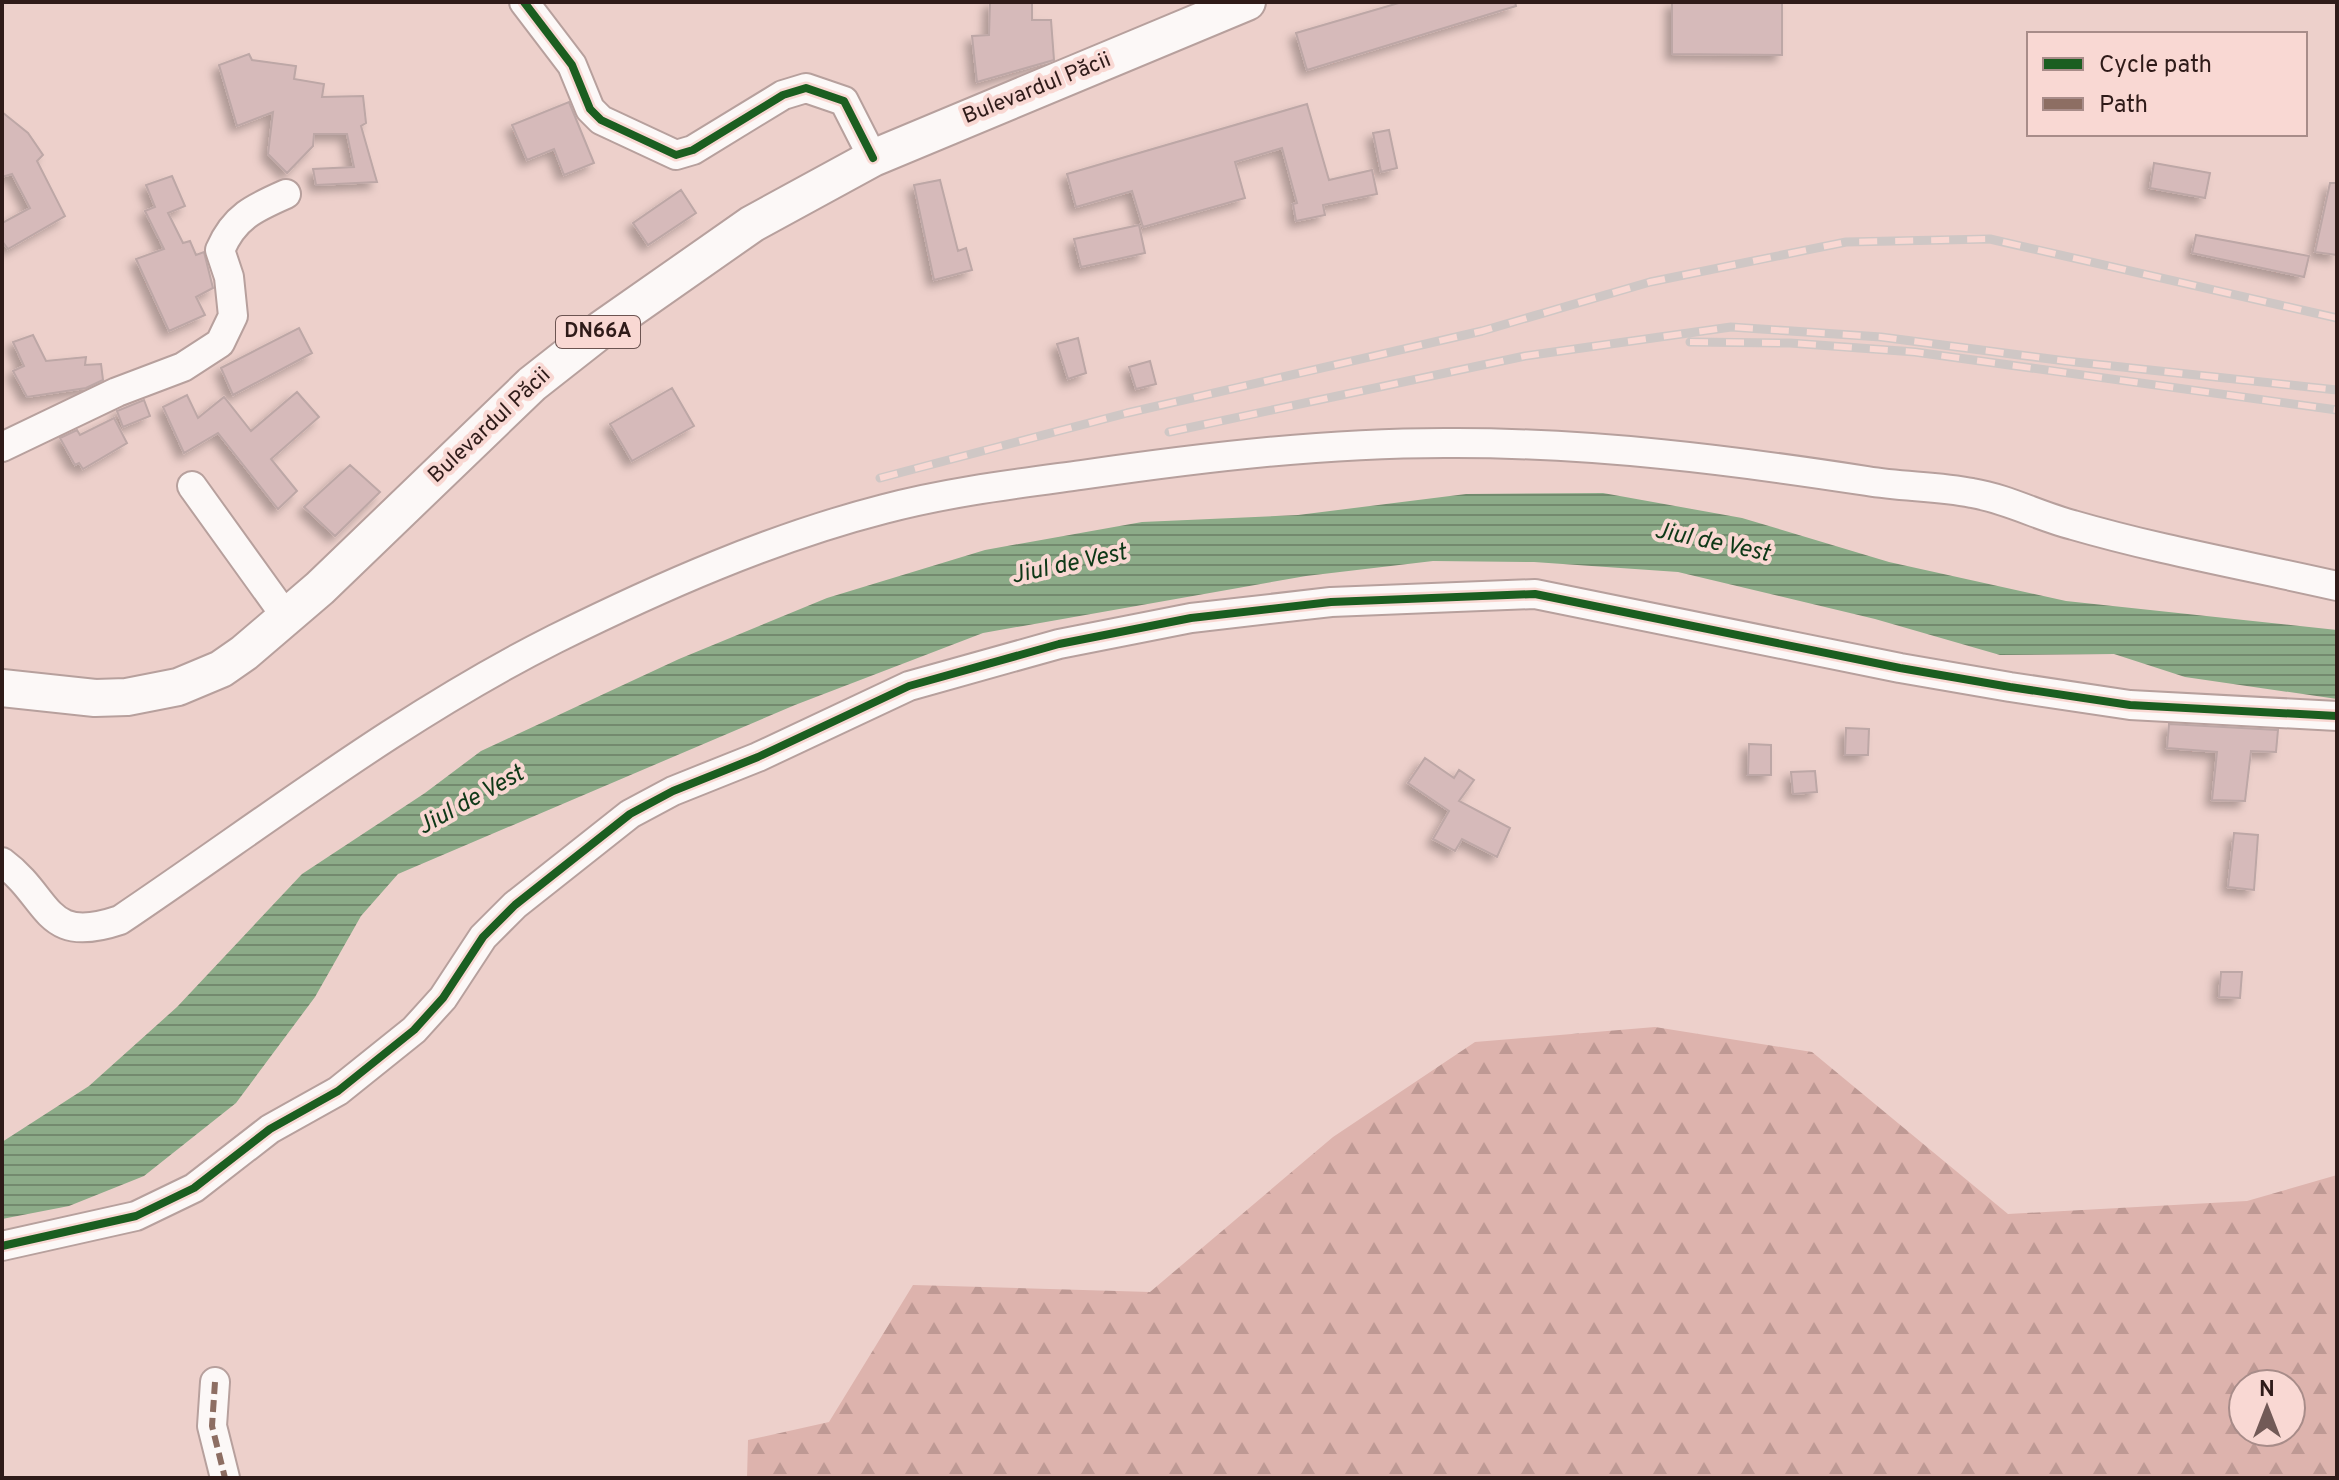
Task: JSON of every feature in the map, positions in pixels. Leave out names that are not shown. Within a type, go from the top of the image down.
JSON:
[{"type":"main road","name":"Bulevardul Păcii","points":[[2,688],[95,698],[156,693],[197,681],[221,669],[287,618],[510,403],[561,360],[752,224],[873,158],[1247,2]]},
{"type":"street","points":[[524,2],[572,65],[590,109],[620,131],[662,150],[676,155],[693,150],[783,95],[806,88],[844,101],[873,158]]},
{"type":"street","points":[[2,447],[117,392],[183,367],[220,343],[233,316],[229,277],[220,250],[230,228],[246,212],[286,194]]},
{"type":"street","points":[[2,862],[18,875],[53,920],[75,928],[95,928],[120,920],[366,748],[553,640],[645,597],[796,536],[887,508],[1194,457],[1348,446],[1457,443],[1613,450],[1752,462],[1875,483],[1972,493],[2021,504],[2067,524],[2337,586]]},
{"type":"street","points":[[192,486],[287,618]]},
{"type":"street","points":[[2,1246],[136,1216],[194,1188],[270,1129],[338,1091],[414,1030],[443,998],[483,937],[515,905],[630,814],[673,791],[758,757],[909,686],[1059,644],[1191,618],[1331,602],[1535,594],[2010,687],[2130,705],[2337,716]]},
{"type":"street","points":[[215,1382],[212,1426],[225,1478]]},
{"type":"green space","points":[[1655,1027],[1812,1052],[2008,1214],[2247,1201],[2337,1175],[2337,1478],[747,1478],[748,1440],[829,1422],[913,1285],[1150,1292],[1333,1137],[1475,1042]]},
{"type":"water","name":"Jiul de Vest","points":[[1603,493],[1742,518],[1889,562],[2066,601],[2337,630],[2337,699],[2185,677],[2114,654],[2000,655],[1875,619],[1678,572],[1534,562],[1433,561],[1306,576],[983,633],[795,705],[398,874],[361,916],[315,997],[236,1103],[144,1176],[69,1206],[2,1219],[2,1142],[89,1086],[177,1007],[302,874],[425,793],[481,751],[679,659],[827,598],[985,550],[1142,522],[1298,515],[1466,494]]},
{"type":"building","points":[[990,2],[1032,2],[1032,20],[1051,20],[1054,60],[977,82],[972,36],[989,35]]},
{"type":"building","points":[[1402,2],[1515,2],[1516,6],[1307,70],[1296,33]]},
{"type":"building","points":[[1672,2],[1782,2],[1782,55],[1672,54]]},
{"type":"building","points":[[249,54],[252,60],[296,66],[294,79],[324,84],[322,97],[363,96],[366,123],[361,126],[377,182],[316,185],[313,169],[354,167],[347,134],[314,134],[313,146],[287,173],[268,154],[273,112],[237,126],[219,65]]},
{"type":"building","points":[[569,102],[594,163],[564,175],[554,149],[527,160],[512,125]]},
{"type":"building","points":[[1307,104],[1329,180],[1372,170],[1377,194],[1323,205],[1325,215],[1296,221],[1293,204],[1297,203],[1282,148],[1235,162],[1245,198],[1143,227],[1132,191],[1076,207],[1067,174]]},
{"type":"building","points":[[2,112],[28,133],[43,155],[37,161],[65,216],[8,249],[2,241],[2,223],[30,208],[12,174],[2,177]]},
{"type":"building","points":[[1389,130],[1397,168],[1381,172],[1373,133]]},
{"type":"building","points":[[2154,163],[2210,173],[2205,198],[2150,188]]},
{"type":"building","points":[[172,176],[185,206],[168,213],[183,243],[190,241],[196,255],[204,252],[213,288],[196,297],[205,315],[169,331],[136,259],[164,249],[145,211],[155,207],[146,185]]},
{"type":"building","points":[[940,180],[958,251],[966,248],[972,270],[934,280],[914,185]]},
{"type":"building","points":[[2330,183],[2337,183],[2337,255],[2315,252]]},
{"type":"building","points":[[681,190],[696,213],[648,245],[633,223]]},
{"type":"building","points":[[1139,225],[1145,253],[1081,267],[1074,239]]},
{"type":"building","points":[[2196,235],[2309,256],[2304,277],[2192,253]]},
{"type":"building","points":[[299,328],[312,353],[233,395],[221,368]]},
{"type":"building","points":[[33,335],[46,361],[86,357],[85,365],[101,364],[103,380],[86,388],[27,397],[13,371],[24,366],[13,342]]},
{"type":"building","points":[[1078,338],[1086,373],[1068,379],[1057,344]]},
{"type":"building","points":[[1150,361],[1156,384],[1136,389],[1129,367]]},
{"type":"building","points":[[672,388],[694,426],[632,461],[610,424]]},
{"type":"building","points":[[297,392],[319,417],[271,459],[297,491],[278,509],[218,433],[184,453],[163,407],[187,395],[198,418],[224,397],[251,431]]},
{"type":"building","points":[[144,400],[150,416],[123,427],[117,411]]},
{"type":"building","points":[[114,418],[127,443],[83,469],[79,463],[75,465],[60,438],[77,430],[80,435]]},
{"type":"building","points":[[350,465],[380,492],[335,536],[304,507]]},
{"type":"building","points":[[2169,724],[2278,730],[2276,752],[2251,751],[2245,801],[2212,800],[2217,752],[2167,748]]},
{"type":"building","points":[[1846,728],[1869,729],[1868,755],[1845,755]]},
{"type":"building","points":[[1749,744],[1771,745],[1771,775],[1748,775]]},
{"type":"building","points":[[1425,758],[1454,778],[1459,770],[1474,780],[1459,801],[1510,828],[1497,857],[1462,839],[1455,851],[1433,839],[1449,811],[1408,783]]},
{"type":"building","points":[[1815,771],[1817,792],[1793,794],[1791,772]]},
{"type":"building","points":[[2234,833],[2258,835],[2254,890],[2228,887]]},
{"type":"building","points":[[2221,972],[2242,972],[2240,998],[2219,997]]},
{"type":"railway","points":[[880,478],[1127,413],[1482,331],[1650,282],[1846,242],[1990,239],[2337,318]]},
{"type":"railway","points":[[1169,432],[1525,356],[1731,327],[1881,337],[2066,361],[2337,390]]},
{"type":"railway","points":[[1690,342],[1790,343],[1915,352],[2337,410]]},
{"type":"marked path","points":[[215,1382],[212,1426],[225,1478]]},
{"type":"cycle path","points":[[524,2],[572,65],[590,109],[601,120],[676,155],[693,150],[783,95],[806,88],[844,101],[873,158]]},
{"type":"cycle path","points":[[2,1246],[136,1216],[194,1188],[270,1129],[338,1091],[414,1030],[443,998],[483,937],[515,905],[630,814],[673,791],[758,757],[909,686],[1059,644],[1191,618],[1331,602],[1535,594],[1900,668],[2010,687],[2130,705],[2337,716]]}]
